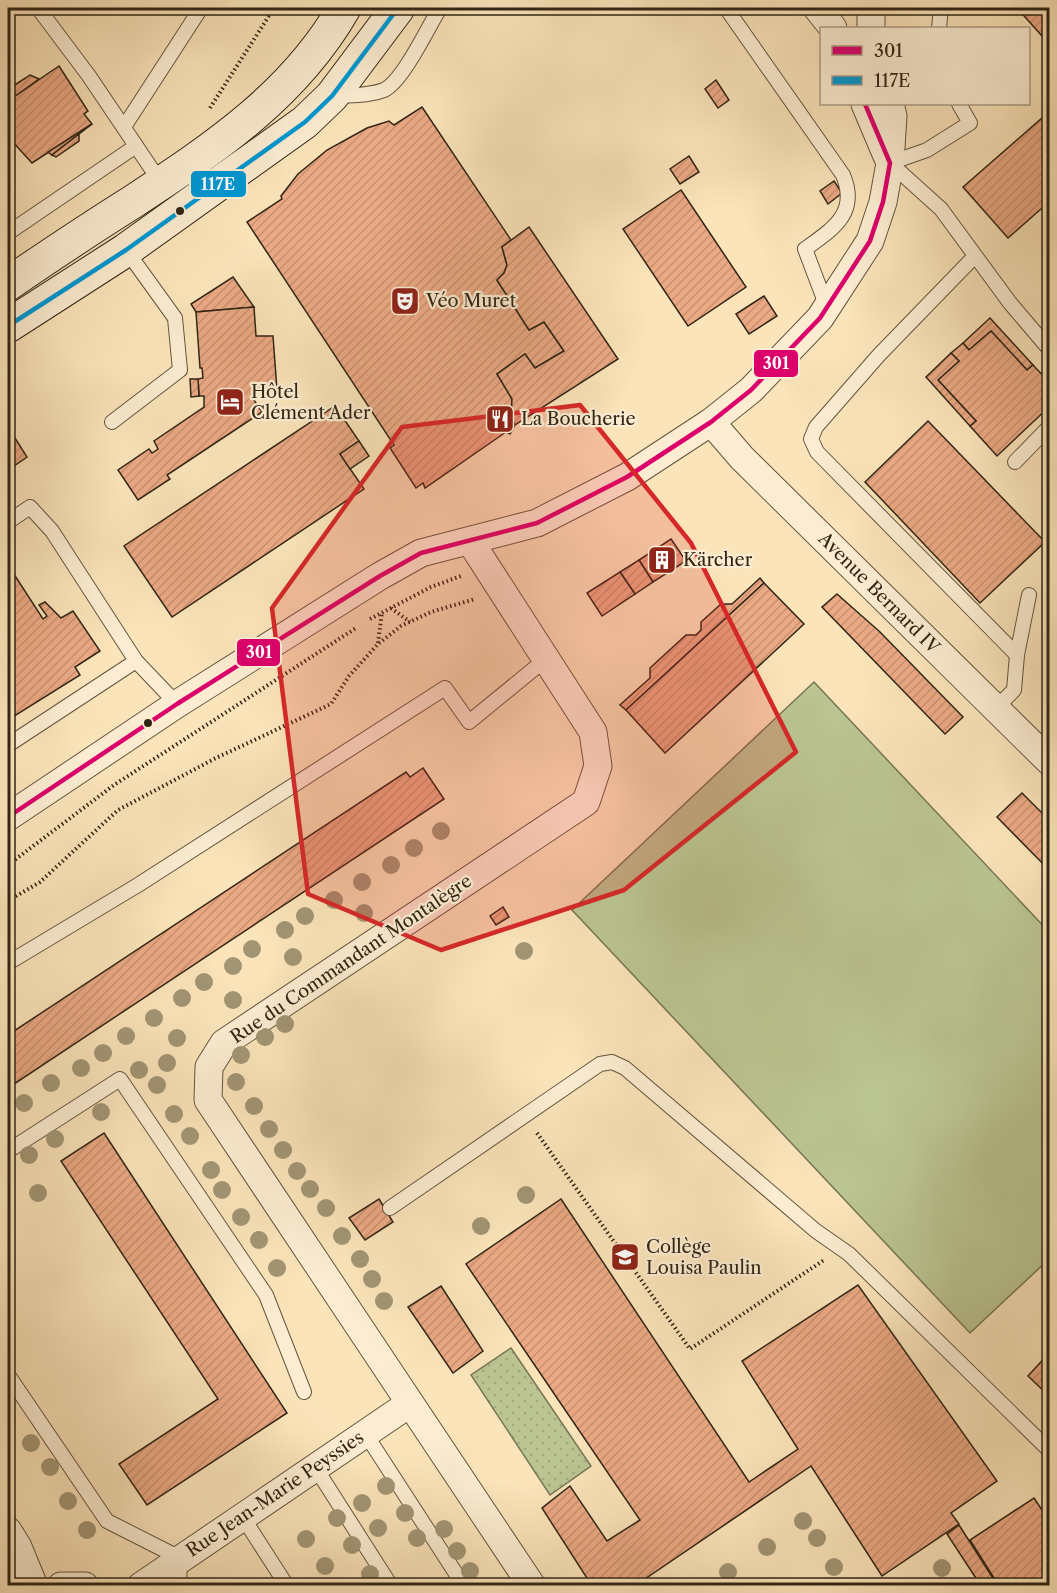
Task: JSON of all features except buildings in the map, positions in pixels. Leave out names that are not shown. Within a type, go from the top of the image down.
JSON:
[{"type":"main road","points":[[8,284],[161,183],[243,125],[273,99],[326,40],[344,8]]},
{"type":"main road","points":[[8,326],[126,250],[305,122],[332,96],[398,8]]},
{"type":"street","points":[[817,8],[832,27]]},
{"type":"street","points":[[871,8],[871,27]]},
{"type":"street","points":[[865,105],[890,163]]},
{"type":"street","points":[[8,817],[177,704],[390,570],[421,553],[537,523],[627,477],[711,422],[751,390],[820,318],[870,241],[883,202],[890,163],[893,116],[890,105]]},
{"type":"street","name":"Avenue Bernard IV","points":[[711,422],[741,458],[1050,762]]},
{"type":"street","name":"Rue du Commandant Montalègre","points":[[470,541],[593,732],[597,766],[586,802],[224,1043],[209,1067],[208,1100],[532,1586]]},
{"type":"street","name":"Rue Jean-Marie Peyssies","points":[[141,1586],[409,1404]]},
{"type":"street","points":[[8,1531],[18,1547],[34,1586]]},
{"type":"street","points":[[61,1586],[85,1586]]},
{"type":"lane","points":[[38,8],[89,76],[161,183]]},
{"type":"lane","points":[[124,127],[201,8]]},
{"type":"lane","points":[[332,96],[370,94],[387,89],[397,78],[440,8]]},
{"type":"lane","points":[[726,8],[843,175],[849,191],[847,209],[836,223],[805,249],[827,307]]},
{"type":"lane","points":[[939,27],[941,8]]},
{"type":"lane","points":[[960,105],[970,123],[927,150],[890,163],[941,208],[1010,303],[1050,350]]},
{"type":"lane","points":[[8,233],[136,146]]},
{"type":"lane","points":[[112,422],[180,370],[175,318],[126,250]]},
{"type":"lane","points":[[975,256],[879,355],[816,427],[811,439],[817,452],[1017,655]]},
{"type":"lane","points":[[1015,462],[1050,426]]},
{"type":"lane","points":[[8,522],[30,507],[52,531],[136,661],[177,704]]},
{"type":"lane","points":[[996,708],[1014,690],[1017,655],[1029,595]]},
{"type":"lane","points":[[8,963],[138,885],[445,688],[469,722],[546,659]]},
{"type":"lane","points":[[8,745],[136,661]]},
{"type":"lane","points":[[390,1208],[600,1064],[612,1062],[625,1068],[807,1223],[841,1249],[1050,1451]]},
{"type":"lane","points":[[8,1151],[120,1079],[266,1295],[304,1392]]},
{"type":"lane","points":[[8,1375],[107,1521],[180,1558],[179,1586]]},
{"type":"lane","points":[[365,1433],[464,1586]]},
{"type":"lane","points":[[315,1467],[391,1586]]},
{"type":"lane","points":[[242,1516],[287,1586]]},
{"type":"path","points":[[205,115],[274,8]]},
{"type":"path","points":[[8,865],[114,785],[370,618],[431,587],[486,567]]},
{"type":"path","points":[[8,901],[39,882],[118,810],[216,758],[331,704],[349,676],[378,644],[410,622],[430,612],[500,590]]},
{"type":"path","points":[[383,602],[410,622]]},
{"type":"path","points":[[525,1115],[690,1349],[841,1249]]},
{"type":"highlighted area","points":[[580,405],[691,543],[796,752],[624,890],[441,950],[308,894],[272,608],[402,427]]},
{"type":"green space","points":[[814,682],[1049,932],[1049,1259],[970,1333],[572,910]]},
{"type":"green space","points":[[511,1348],[591,1466],[550,1495],[471,1375]]},
{"type":"transit line","name":"117E","points":[[8,326],[126,250],[305,122],[332,96],[398,8]]},
{"type":"transit line","name":"301","points":[[8,817],[177,704],[380,576],[421,553],[537,523],[627,477],[711,422],[751,390],[820,318],[870,241],[883,202],[890,163],[865,105]]},
{"type":"place","name":"Véo Muret","points":[[405,301]]},
{"type":"place","name":"Hôtel Clément Ader","points":[[230,402]]},
{"type":"place","name":"La Boucherie","points":[[500,419]]},
{"type":"place","name":"Kärcher","points":[[662,560]]},
{"type":"place","name":"Collège Louisa Paulin","points":[[625,1257]]}]
